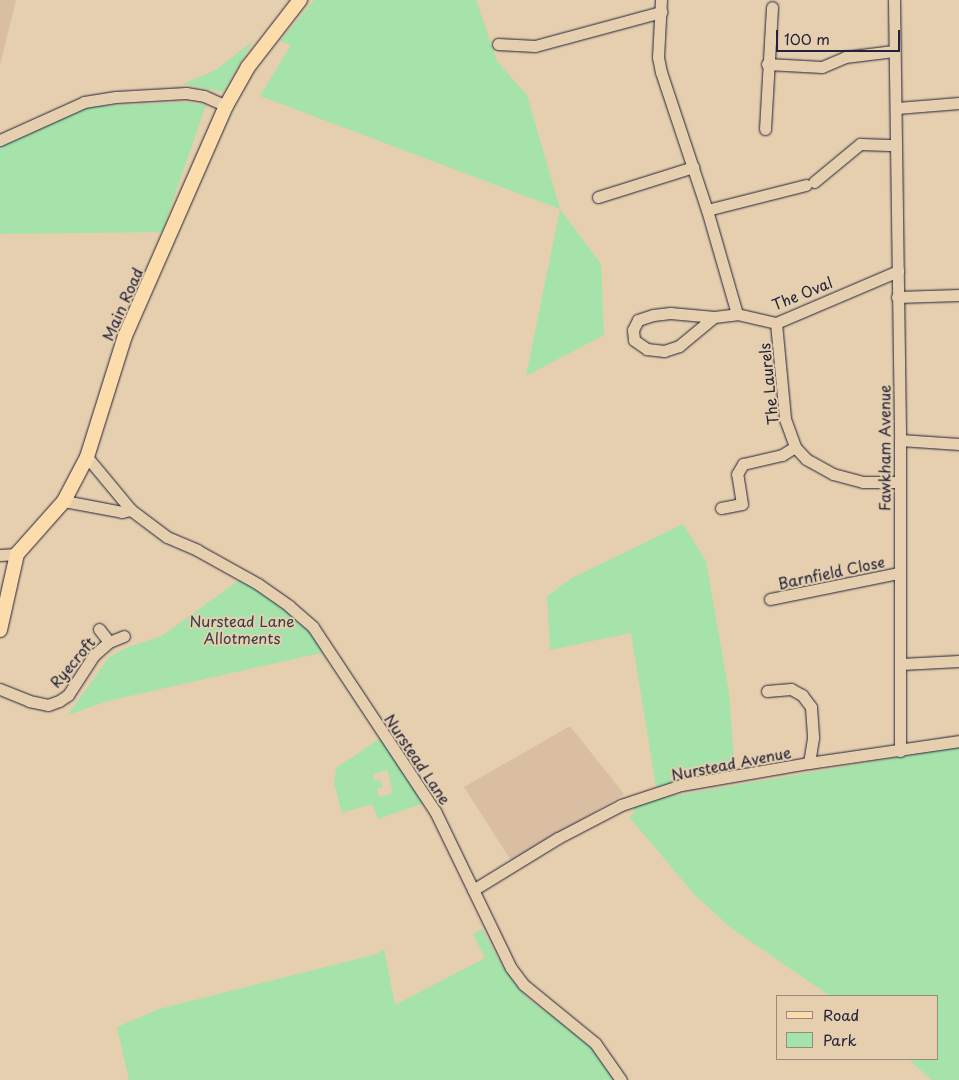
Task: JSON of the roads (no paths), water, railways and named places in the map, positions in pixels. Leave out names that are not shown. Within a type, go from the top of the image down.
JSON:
[{"type":"main road","name":"Main Road","points":[[0,630],[17,554],[64,501],[87,456],[125,336],[226,106],[248,67],[300,0]]},
{"type":"street","points":[[661,0],[662,12],[658,57],[707,210],[737,314]]},
{"type":"street","name":"Fawkham Avenue","points":[[894,0],[897,108],[897,297],[900,440],[898,573],[901,664],[900,751]]},
{"type":"street","points":[[765,129],[767,64],[772,7]]},
{"type":"street","points":[[498,44],[535,46],[662,12]]},
{"type":"street","points":[[767,64],[822,67],[845,57],[894,51]]},
{"type":"street","points":[[0,140],[84,102],[116,96],[186,92],[204,96],[226,106]]},
{"type":"street","points":[[897,108],[959,103]]},
{"type":"street","points":[[707,210],[810,184],[860,144],[896,145]]},
{"type":"street","points":[[598,197],[693,167]]},
{"type":"street","name":"The Oval","points":[[714,317],[679,346],[664,351],[647,349],[634,340],[633,330],[638,320],[653,315],[670,313],[714,317],[737,314],[776,323],[898,271]]},
{"type":"street","points":[[897,297],[959,295]]},
{"type":"street","name":"The Laurels","points":[[776,323],[785,418],[795,447],[806,459],[820,468],[840,476],[862,482],[899,482]]},
{"type":"street","points":[[900,440],[959,444]]},
{"type":"street","points":[[721,508],[747,503],[738,474],[740,466],[748,462],[782,455],[795,447]]},
{"type":"street","name":"Nurstead Lane","points":[[87,456],[131,510],[168,537],[197,550],[258,584],[289,606],[313,627],[435,812],[510,968],[524,985],[595,1043],[620,1080]]},
{"type":"street","points":[[64,501],[122,512],[131,510]]},
{"type":"street","points":[[0,555],[17,554]]},
{"type":"street","name":"Barnfield Close","points":[[770,600],[898,573]]},
{"type":"street","name":"Ryecroft","points":[[100,629],[109,642]]},
{"type":"street","name":"Ryecroft","points":[[0,689],[30,701],[48,705],[59,701],[68,695],[94,655],[109,642],[124,636]]},
{"type":"street","points":[[901,664],[959,661]]},
{"type":"street","points":[[767,691],[791,689],[802,695],[811,707],[814,738],[809,763]]},
{"type":"street","name":"Nurstead Avenue","points":[[473,890],[558,838],[632,800],[681,785],[809,763],[959,741]]},
{"type":"park label","name":"Nurstead Lane Allotments","points":[[242,628]]}]
